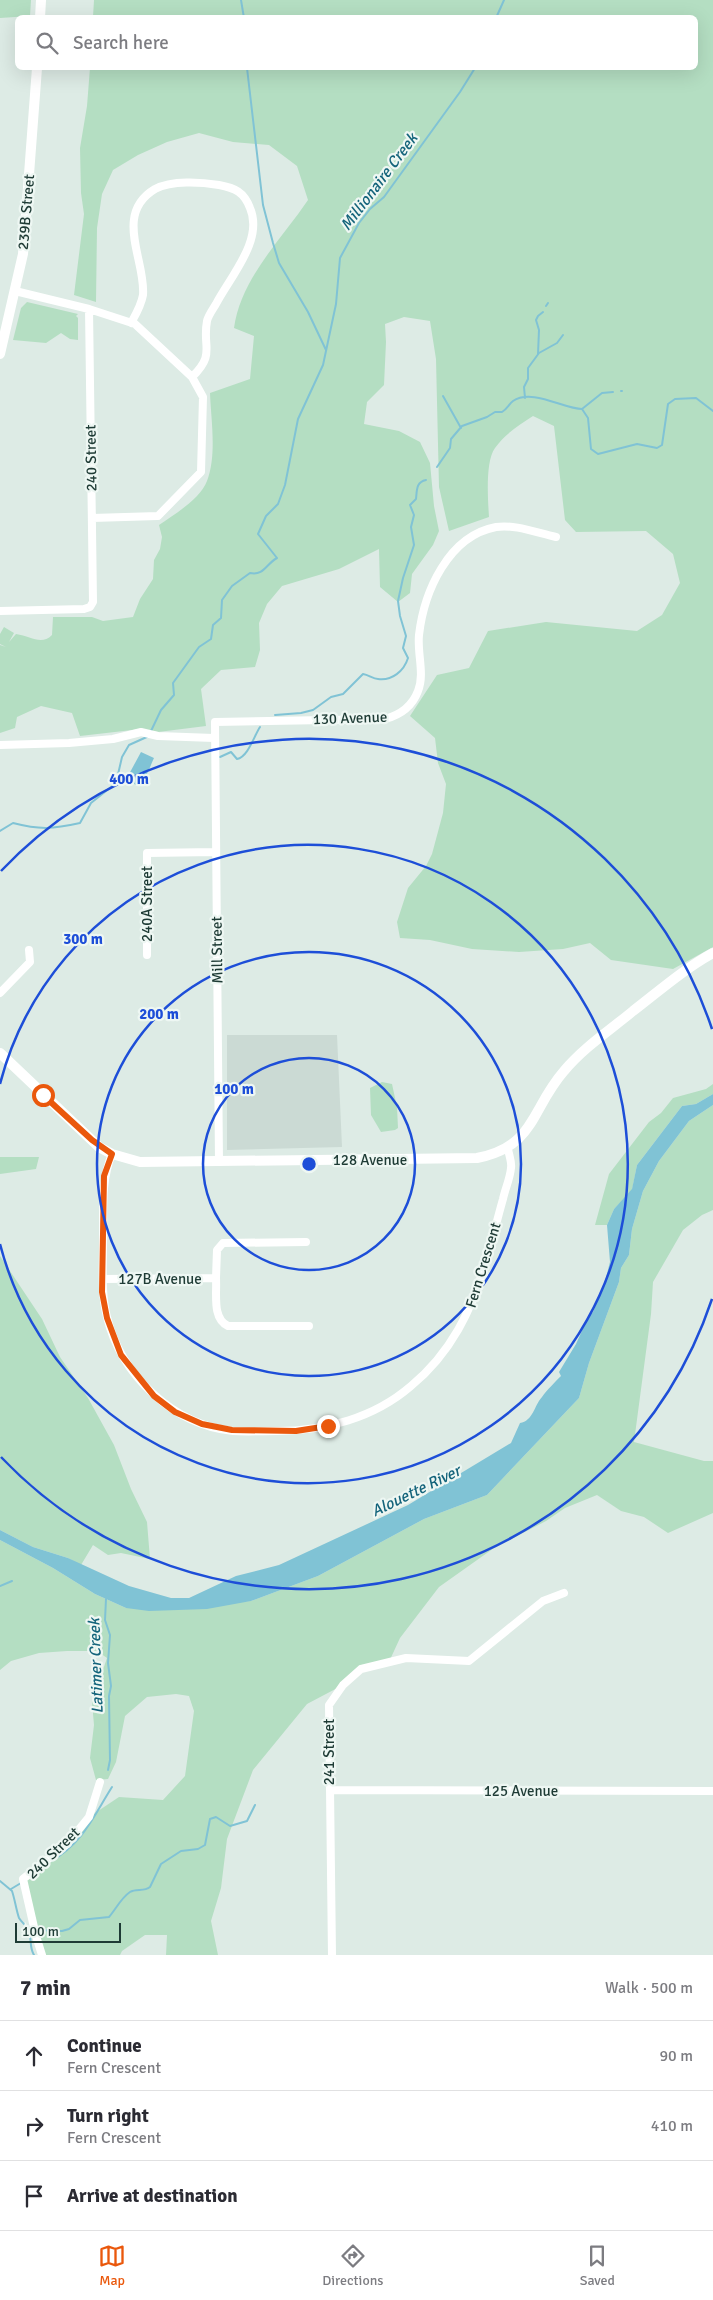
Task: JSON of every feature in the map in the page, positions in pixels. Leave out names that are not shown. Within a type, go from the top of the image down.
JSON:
[{"type":"street","points":[[40,15],[41,0]]},
{"type":"street","name":"239B Street","points":[[0,354],[23,254],[37,70]]},
{"type":"street","points":[[131,323],[140,306],[143,294],[133,222],[141,204],[155,190],[170,184],[207,183],[236,188],[248,201],[255,218],[250,244],[207,321],[208,348],[202,368],[192,378]]},
{"type":"street","points":[[15,291],[88,309],[135,324],[192,378],[203,397],[201,472],[158,516],[92,518]]},
{"type":"street","name":"240 Street","points":[[0,611],[84,609],[90,607],[93,596],[88,309]]},
{"type":"street","name":"130 Avenue","points":[[214,738],[215,722],[385,720],[401,713],[415,698],[420,685],[419,636],[428,592],[451,555],[464,542],[496,527],[515,528],[556,537]]},
{"type":"street","points":[[0,745],[113,739],[145,732],[158,736],[214,738]]},
{"type":"street","name":"Mill Street","points":[[214,738],[219,1162]]},
{"type":"street","name":"240A Street","points":[[147,955],[147,853],[215,852]]},
{"type":"street","points":[[0,993],[30,962],[29,950]]},
{"type":"street","points":[[508,1149],[523,1135],[540,1105],[567,1067],[681,974],[713,953]]},
{"type":"street","points":[[0,1053],[92,1140],[112,1154]]},
{"type":"street","name":"128 Avenue","points":[[112,1154],[140,1162],[460,1160],[492,1155],[508,1149]]},
{"type":"street","name":"Fern Crescent","points":[[112,1154],[104,1176],[102,1292],[107,1318],[121,1355],[154,1396],[175,1412],[202,1424],[232,1430],[296,1431],[339,1425],[386,1404],[410,1387],[432,1367],[455,1338],[478,1288],[488,1257],[511,1167],[508,1149]]},
{"type":"street","name":"127B Avenue","points":[[102,1279],[216,1278],[217,1250],[223,1243],[306,1242]]},
{"type":"street","points":[[216,1278],[217,1315],[223,1324],[228,1326],[309,1326]]},
{"type":"street","name":"241 Street","points":[[332,1955],[329,1705],[343,1685],[361,1669],[406,1658],[469,1661],[542,1602],[564,1593]]},
{"type":"street","name":"240 Street","points":[[42,1955],[23,1880],[67,1844],[89,1817],[100,1782]]},
{"type":"street","name":"125 Avenue","points":[[330,1790],[713,1791]]},
{"type":"shaded area","points":[[227,1035],[337,1035],[342,1147],[227,1150]]},
{"type":"green space","points":[[0,0],[31,0],[30,15],[0,18]]},
{"type":"green space","points":[[94,0],[713,0],[713,947],[673,969],[611,960],[590,943],[563,949],[519,952],[472,949],[430,940],[400,938],[397,922],[408,888],[426,866],[432,854],[443,813],[446,784],[438,763],[435,738],[410,716],[437,675],[469,668],[488,631],[546,622],[637,631],[662,615],[680,583],[673,554],[646,531],[576,532],[565,520],[554,426],[533,416],[508,434],[492,454],[488,471],[489,517],[449,531],[439,487],[436,359],[430,321],[404,317],[385,324],[384,385],[367,402],[364,424],[399,431],[420,442],[430,463],[434,506],[439,531],[433,545],[412,574],[410,593],[398,602],[380,587],[379,549],[339,569],[282,586],[267,604],[259,623],[260,650],[255,667],[221,670],[201,689],[206,726],[158,732],[141,729],[80,736],[72,713],[41,706],[17,717],[15,728],[0,733],[0,645],[6,647],[0,644],[0,634],[4,627],[14,633],[9,642],[16,634],[44,640],[52,635],[53,617],[92,617],[103,621],[133,617],[140,599],[153,579],[154,560],[160,549],[162,537],[159,525],[193,500],[204,488],[207,481],[213,449],[210,393],[250,379],[254,336],[234,328],[238,310],[245,293],[253,276],[308,200],[297,166],[269,145],[233,142],[199,133],[167,142],[138,155],[113,170],[102,194],[97,228],[96,302],[74,295],[84,214],[81,193],[80,148],[87,106],[90,70],[698,70],[698,15],[93,15]]},
{"type":"green space","points":[[27,302],[78,314],[76,316],[78,318],[78,340],[70,339],[61,333],[46,343],[13,340],[21,308]]},
{"type":"green space","points":[[382,1082],[392,1084],[397,1107],[398,1128],[381,1132],[371,1115],[370,1088]]},
{"type":"green space","points":[[713,1084],[713,1094],[696,1104],[682,1106],[637,1165],[632,1190],[614,1209],[607,1225],[595,1225],[609,1174],[649,1122],[661,1113],[673,1098],[706,1089]]},
{"type":"green space","points":[[713,1105],[713,1210],[702,1215],[683,1230],[653,1282],[651,1314],[634,1442],[704,1461],[713,1461],[713,1513],[668,1533],[644,1517],[621,1511],[597,1495],[565,1508],[546,1521],[494,1548],[439,1587],[400,1638],[388,1664],[362,1669],[343,1685],[307,1704],[253,1770],[227,1839],[221,1888],[211,1921],[218,1955],[166,1955],[167,1935],[145,1935],[122,1951],[120,1955],[43,1955],[23,1879],[67,1844],[89,1817],[119,1797],[163,1800],[185,1776],[194,1711],[189,1696],[176,1694],[147,1697],[125,1716],[116,1762],[108,1779],[96,1780],[90,1758],[94,1725],[92,1702],[107,1658],[97,1651],[39,1653],[11,1661],[0,1670],[0,1540],[53,1568],[95,1594],[126,1608],[251,1601],[318,1576],[424,1519],[487,1495],[579,1398],[589,1363],[619,1282],[621,1268],[629,1255],[632,1229],[643,1191],[659,1161],[689,1121]]},
{"type":"green space","points":[[0,1157],[39,1157],[36,1169],[0,1174]]},
{"type":"green space","points":[[0,1256],[42,1319],[60,1357],[88,1398],[114,1445],[131,1489],[147,1522],[150,1559],[121,1553],[108,1555],[93,1545],[81,1565],[68,1558],[33,1547],[0,1530]]},
{"type":"water","points":[[141,752],[154,758],[145,777],[136,785],[129,781],[128,776]]},
{"type":"water","points":[[713,1094],[713,1105],[689,1121],[659,1161],[643,1191],[632,1229],[629,1255],[621,1268],[619,1282],[589,1363],[579,1398],[487,1495],[424,1519],[318,1576],[251,1601],[207,1609],[149,1611],[126,1608],[95,1594],[53,1568],[0,1540],[0,1530],[33,1547],[68,1558],[129,1586],[171,1598],[189,1598],[236,1576],[279,1565],[408,1505],[511,1443],[520,1423],[531,1416],[544,1394],[561,1376],[559,1372],[576,1344],[589,1315],[593,1312],[604,1285],[610,1262],[607,1225],[614,1209],[632,1189],[637,1165],[682,1106],[696,1104]]},
{"type":"waterway","points":[[241,0],[244,15]]},
{"type":"waterway","name":"Millionaire Creek","points":[[497,15],[504,0]]},
{"type":"waterway","points":[[247,70],[263,205],[273,243],[279,263],[308,312],[326,350]]},
{"type":"waterway","points":[[151,731],[161,710],[174,695],[173,683],[199,647],[211,639],[213,625],[221,618],[222,600],[232,586],[250,573],[259,573],[277,558],[258,534],[266,516],[278,504],[285,485],[298,419],[323,365],[336,304],[340,258],[359,223],[370,209],[384,197],[474,70]]},
{"type":"waterway","points":[[538,354],[539,330],[536,320],[543,312]]},
{"type":"waterway","points":[[525,398],[524,387],[528,379],[528,368],[539,353],[557,343],[563,335]]},
{"type":"waterway","points":[[582,409],[602,393],[613,392]]},
{"type":"waterway","points":[[443,396],[461,428]]},
{"type":"waterway","points":[[437,467],[450,448],[451,439],[462,426],[495,412],[502,412],[513,401],[521,398],[538,398],[582,409],[588,418],[591,449],[598,454],[637,444],[657,448],[662,445],[668,404],[675,399],[696,398],[713,411]]},
{"type":"waterway","points":[[275,715],[313,710],[331,697],[343,694],[363,674],[376,679],[383,679],[393,677],[404,667],[408,658],[403,648],[406,636],[398,601],[403,578],[414,545],[411,527],[414,515],[410,505],[416,499],[420,483],[426,480]]},
{"type":"waterway","points":[[220,757],[231,752],[237,759],[241,757],[248,750],[260,727]]},
{"type":"waterway","points":[[0,831],[13,823],[46,828],[80,823],[91,803],[116,783],[122,757],[129,745],[149,736]]},
{"type":"waterway","points":[[0,1586],[12,1581]]},
{"type":"waterway","name":"Latimer Creek","points":[[106,1599],[105,1620],[110,1635],[108,1663],[111,1686],[109,1696],[110,1760],[108,1770]]},
{"type":"waterway","name":"Latimer Creek","points":[[51,1861],[62,1854],[79,1838],[112,1787]]},
{"type":"waterway","name":"Latimer Creek","points":[[37,1930],[62,1931],[69,1929],[80,1920],[109,1917],[127,1894],[150,1887],[161,1864],[181,1851],[198,1849],[205,1845],[210,1819],[216,1817],[230,1826],[247,1821],[255,1805]]},
{"type":"waterway","name":"Latimer Creek","points":[[0,1881],[12,1891],[19,1918],[29,1931],[34,1955]]},
{"type":"waterway","name":"Latimer Creek","points":[[11,1889],[21,1883]]},
{"type":"route","points":[[43,1095],[92,1140],[112,1154],[104,1176],[102,1292],[107,1318],[121,1355],[154,1396],[175,1412],[202,1424],[232,1430],[296,1431],[328,1426]]},
{"type":"water label","name":"Alouette River","points":[[416,1491]]}]
